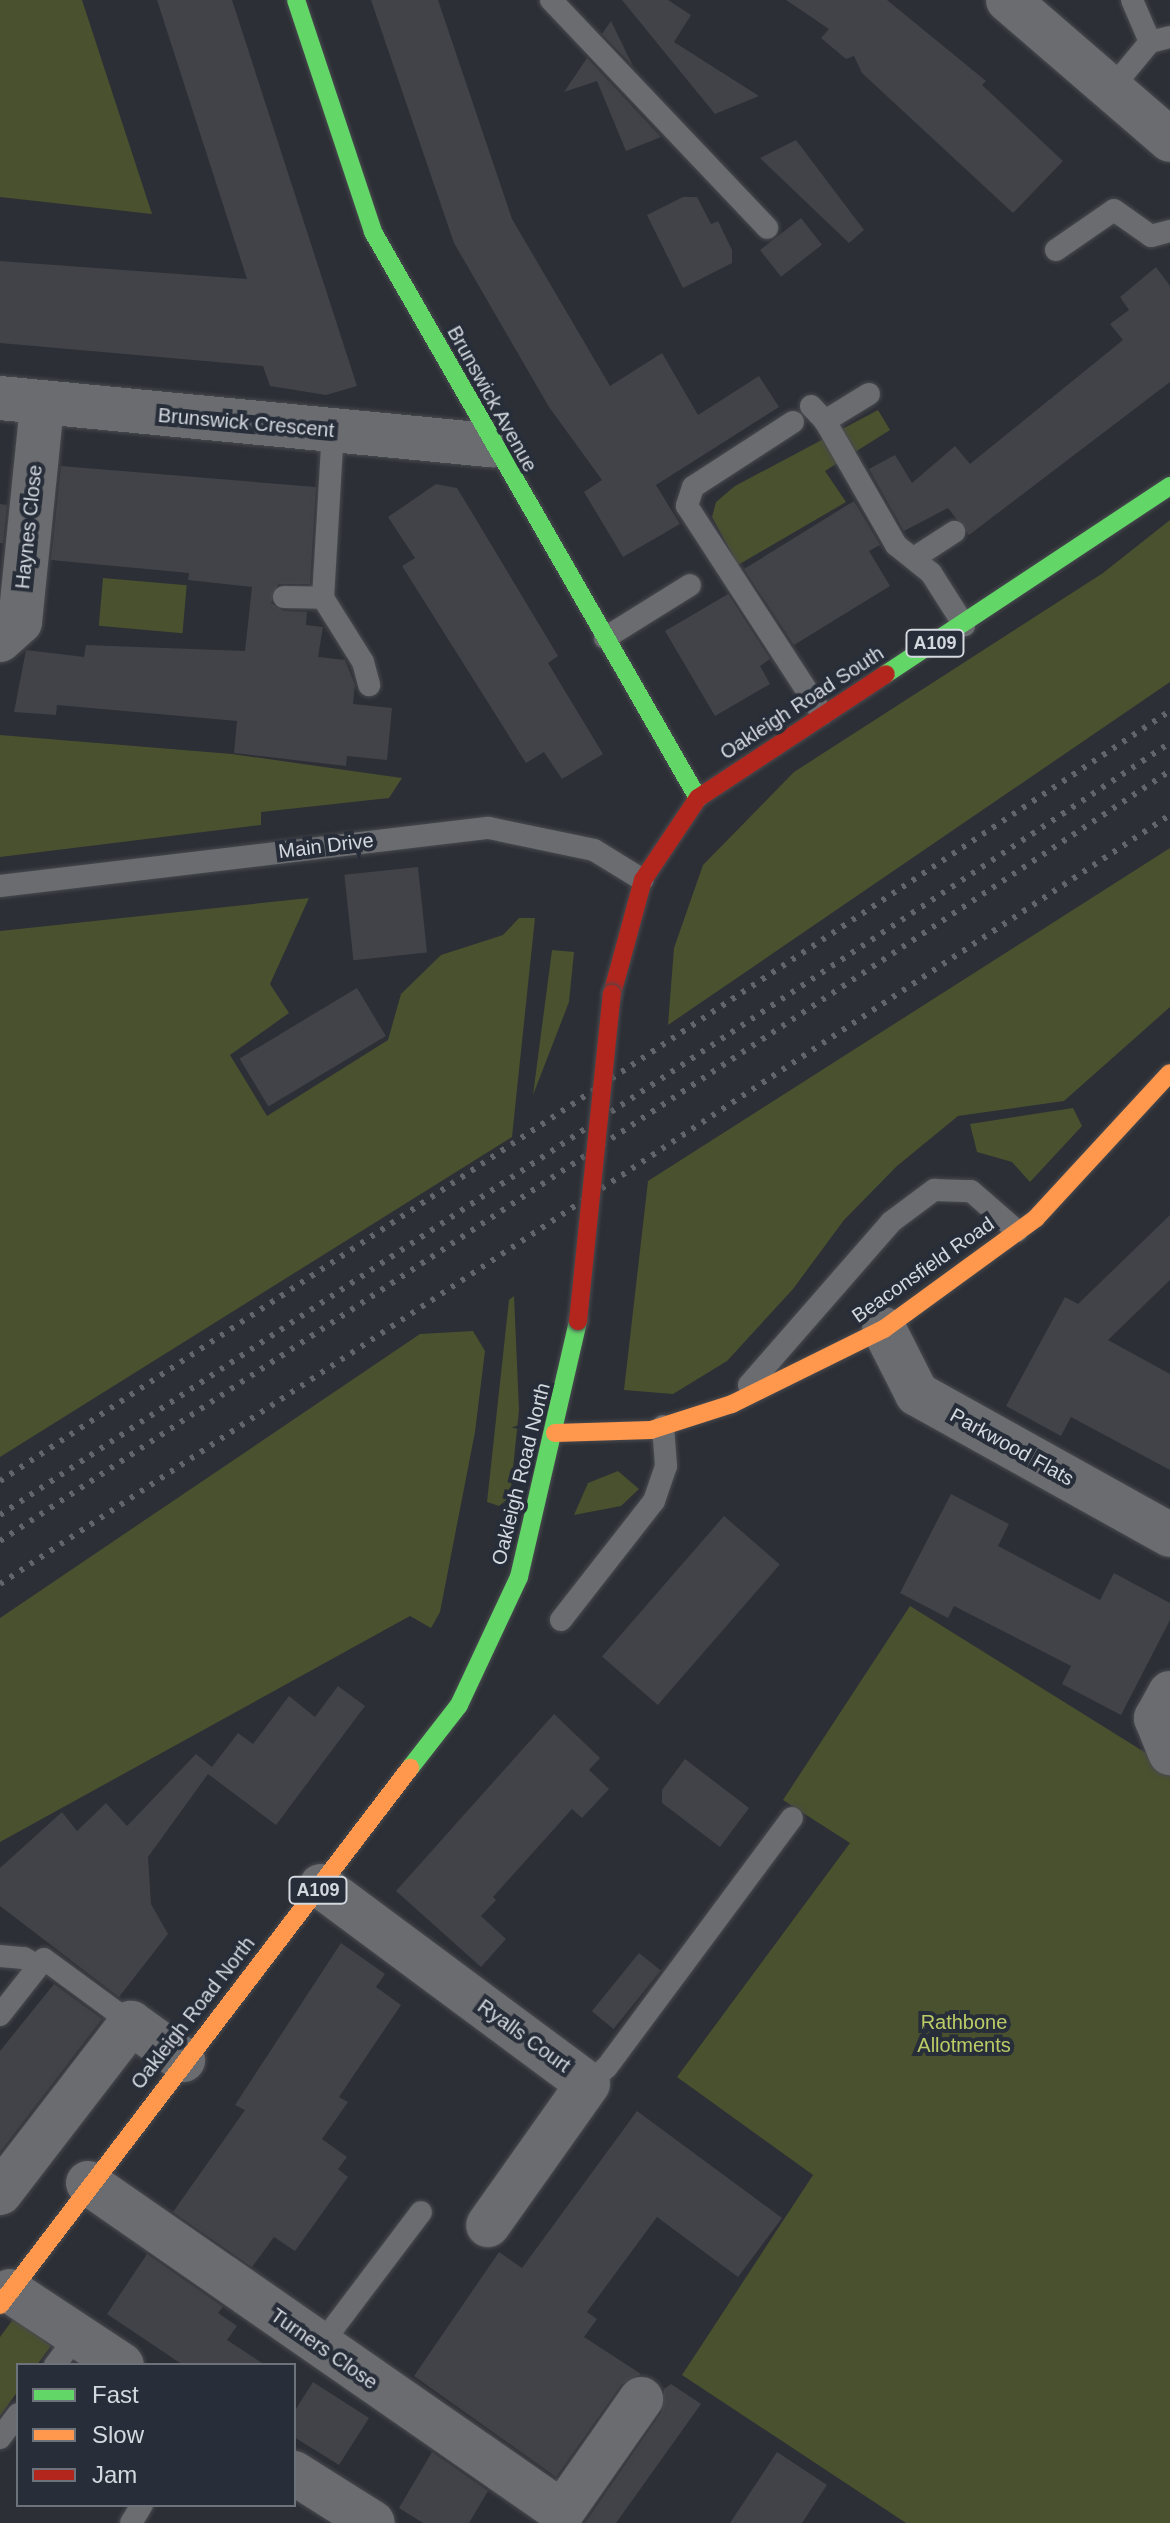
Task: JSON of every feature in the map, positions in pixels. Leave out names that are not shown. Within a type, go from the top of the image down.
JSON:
[{"type":"main road","name":"Brunswick Avenue","points":[[296,0],[373,232],[492,445],[698,798]]},
{"type":"main road","name":"Oakleigh Road South","points":[[698,798],[1170,486]]},
{"type":"main road","name":"Oakleigh Road North","points":[[5,2298],[88,2183],[459,1705],[519,1577],[555,1433],[578,1321],[612,994],[643,880],[698,798]]},
{"type":"main road","name":"Beaconsfield Road","points":[[555,1433],[663,1426],[732,1404],[884,1329],[1036,1218],[1163,1095]]},
{"type":"street","points":[[1008,0],[1170,140]]},
{"type":"street","name":"Brunswick Crescent","points":[[0,398],[492,445]]},
{"type":"street","name":"Haynes Close","points":[[0,640],[20,622],[42,404]]},
{"type":"street","name":"Parkwood Flats","points":[[884,1329],[917,1394],[1170,1535]]},
{"type":"street","points":[[1170,1693],[1156,1718],[1170,1753]]},
{"type":"street","name":"Ryalls Court","points":[[321,1886],[588,2084],[488,2225]]},
{"type":"street","points":[[0,2193],[131,2023],[183,2060]]},
{"type":"street","name":"Turners Close","points":[[88,2183],[319,2347],[562,2512],[641,2399]]},
{"type":"street","points":[[5,2298],[66,2351],[114,2363]]},
{"type":"street","points":[[296,2474],[373,2523]]},
{"type":"lane","points":[[551,0],[767,228]]},
{"type":"lane","points":[[1111,89],[1160,40],[1132,0]]},
{"type":"lane","points":[[1056,250],[1114,210],[1151,236],[1170,231]]},
{"type":"lane","points":[[869,394],[818,414],[846,467],[896,545],[931,573],[964,625]]},
{"type":"lane","points":[[793,422],[693,487],[687,506],[822,714]]},
{"type":"lane","points":[[333,430],[323,598],[363,662],[369,685]]},
{"type":"lane","points":[[914,558],[954,532]]},
{"type":"lane","points":[[605,638],[690,585]]},
{"type":"lane","points":[[284,597],[323,598]]},
{"type":"lane","name":"Main Drive","points":[[0,886],[489,828],[594,850],[643,880]]},
{"type":"lane","points":[[732,1404],[891,1222],[934,1190],[971,1191],[1017,1231]]},
{"type":"lane","points":[[561,1620],[654,1501],[666,1466],[663,1426]]},
{"type":"lane","points":[[588,2084],[607,2067],[792,1818]]},
{"type":"lane","points":[[0,1956],[24,1958],[38,1966]]},
{"type":"lane","points":[[0,2015],[44,1959],[131,2023]]},
{"type":"lane","points":[[319,2347],[421,2212]]},
{"type":"lane","points":[[0,2438],[16,2417]]},
{"type":"green space","points":[[0,0],[82,0],[152,214],[0,197]]},
{"type":"green space","points":[[878,410],[890,430],[825,471],[846,502],[738,565],[712,517],[716,502],[735,486]]},
{"type":"green space","points":[[1170,520],[1170,682],[668,1025],[674,948],[703,865],[794,772],[1103,573]]},
{"type":"green space","points":[[103,578],[187,585],[182,633],[99,626]]},
{"type":"green space","points":[[0,735],[232,754],[402,778],[389,798],[261,812],[261,825],[0,857]]},
{"type":"green space","points":[[1170,848],[1170,1007],[1064,1101],[958,1116],[897,1166],[844,1220],[793,1289],[727,1361],[673,1394],[624,1390],[648,1181]]},
{"type":"green space","points":[[309,898],[270,984],[289,1013],[230,1055],[267,1116],[388,1040],[401,994],[441,955],[503,935],[519,918],[535,918],[512,1137],[0,1457],[0,931]]},
{"type":"green space","points":[[552,950],[574,952],[569,1002],[533,1095]]},
{"type":"green space","points":[[1073,1108],[1082,1126],[1030,1182],[1012,1162],[977,1152],[970,1124]]},
{"type":"green space","points":[[514,1296],[519,1410],[510,1497],[499,1506],[487,1502],[509,1300]]},
{"type":"green space","points":[[473,1331],[485,1351],[475,1432],[440,1612],[431,1628],[410,1616],[0,1842],[0,1618],[420,1334]]},
{"type":"green space","points":[[618,1471],[639,1489],[621,1506],[574,1515],[588,1483]]},
{"type":"green space","name":"Rathbone Allotments","points":[[910,1606],[1170,1768],[1170,2523],[906,2523],[682,2375],[813,2175],[677,2077],[850,1843],[783,1800]]},
{"type":"green space","points":[[14,2318],[51,2346],[38,2363],[16,2363],[16,2394],[0,2416],[0,2337]]},
{"type":"building","points":[[157,0],[232,0],[357,386],[326,395],[270,386],[263,366],[0,343],[0,261],[247,279]]},
{"type":"building","points":[[371,0],[438,0],[512,219],[610,386],[662,353],[698,415],[759,376],[779,407],[656,485],[680,524],[623,557],[584,492],[602,480],[549,407],[454,243]]},
{"type":"building","points":[[622,0],[668,0],[691,15],[674,42],[759,96],[715,114]]},
{"type":"building","points":[[786,0],[887,0],[986,81],[982,85],[1063,161],[1013,213],[862,73],[854,56],[846,59],[821,38],[829,29]]},
{"type":"building","points":[[611,21],[633,66],[602,34]]},
{"type":"building","points":[[587,58],[661,137],[626,151],[597,81],[564,92]]},
{"type":"building","points":[[796,140],[864,230],[849,243],[760,158]]},
{"type":"building","points":[[683,197],[697,197],[711,224],[718,221],[732,250],[732,263],[683,288],[647,215]]},
{"type":"building","points":[[801,218],[822,245],[781,277],[760,250]]},
{"type":"building","points":[[1156,267],[1170,286],[1170,382],[969,535],[948,508],[904,531],[869,469],[895,455],[912,483],[955,446],[970,464],[1123,340],[1110,324],[1129,310],[1120,297]]},
{"type":"building","points":[[61,466],[316,487],[310,584],[278,584],[271,603],[283,611],[307,612],[306,625],[323,627],[318,657],[345,660],[355,685],[353,704],[392,708],[387,760],[347,756],[346,766],[234,753],[237,721],[57,705],[56,715],[14,712],[26,650],[84,657],[86,645],[245,651],[252,587],[188,580],[189,573],[51,560]]},
{"type":"building","points":[[436,484],[457,488],[558,656],[548,663],[603,754],[562,779],[544,752],[526,763],[402,566],[415,558],[388,517]]},
{"type":"building","points":[[854,501],[880,545],[869,551],[890,586],[794,645],[744,569]]},
{"type":"building","points":[[0,504],[7,505],[3,543],[0,543]]},
{"type":"building","points":[[728,594],[770,659],[760,666],[770,684],[715,716],[665,631]]},
{"type":"building","points":[[418,867],[427,953],[353,960],[344,875]]},
{"type":"building","points":[[357,988],[386,1036],[268,1107],[240,1059]]},
{"type":"building","points":[[1170,1215],[1170,1280],[1108,1340],[1170,1374],[1170,1470],[1071,1417],[1061,1436],[1006,1406],[1065,1297],[1078,1304]]},
{"type":"building","points":[[951,1494],[1009,1524],[998,1546],[1100,1600],[1114,1573],[1170,1603],[1170,1620],[1121,1715],[1062,1684],[1071,1666],[954,1606],[948,1618],[900,1593]]},
{"type":"building","points":[[724,1516],[780,1565],[658,1705],[602,1656]]},
{"type":"building","points":[[338,1686],[365,1706],[276,1825],[208,1774],[148,1857],[151,1904],[168,1934],[119,1997],[0,1906],[0,1868],[62,1812],[77,1831],[106,1803],[127,1826],[196,1754],[212,1767],[238,1733],[253,1744],[289,1696],[315,1717]]},
{"type":"building","points":[[554,1714],[600,1758],[589,1770],[609,1789],[582,1818],[572,1809],[493,1897],[496,1900],[481,1916],[506,1939],[481,1967],[396,1891]]},
{"type":"building","points":[[685,1759],[749,1808],[720,1847],[662,1803],[662,1790]]},
{"type":"building","points":[[341,1943],[385,1974],[376,1987],[401,2005],[339,2097],[348,2102],[322,2139],[347,2157],[338,2169],[348,2177],[295,2251],[274,2237],[252,2267],[173,2212],[245,2110],[235,2105]]},
{"type":"building","points":[[639,1953],[661,1971],[614,2029],[592,2011]]},
{"type":"building","points":[[54,1984],[102,2019],[0,2152],[0,2051]]},
{"type":"building","points":[[637,2111],[782,2218],[738,2277],[657,2217],[587,2312],[597,2319],[584,2337],[641,2374],[621,2385],[556,2477],[414,2376],[499,2252],[522,2268]]},
{"type":"building","points":[[147,2254],[223,2307],[218,2313],[237,2326],[227,2340],[262,2363],[180,2363],[107,2314]]},
{"type":"building","points":[[313,2382],[369,2418],[339,2465],[296,2438],[296,2409]]},
{"type":"building","points":[[671,2384],[701,2404],[616,2523],[585,2523],[661,2413],[664,2389]]},
{"type":"building","points":[[432,2452],[488,2491],[469,2523],[423,2523],[399,2508]]},
{"type":"building","points":[[777,2452],[827,2485],[802,2523],[730,2523]]},
{"type":"railway","points":[[0,1481],[1170,711]]},
{"type":"railway","points":[[0,1515],[1170,743]]},
{"type":"railway","points":[[0,1541],[1170,771]]},
{"type":"railway","points":[[0,1584],[1170,815]]},
{"type":"traffic: fast","points":[[296,0],[373,232],[698,798]]},
{"type":"traffic: fast","points":[[886,674],[1170,486]]},
{"type":"traffic: fast","points":[[410,1768],[459,1705],[519,1577],[578,1321]]},
{"type":"traffic: slow","points":[[555,1433],[651,1430],[732,1404],[884,1329],[1036,1218],[1170,1073]]},
{"type":"traffic: slow","points":[[0,2305],[410,1768]]},
{"type":"traffic: jam","points":[[612,994],[643,880],[698,798],[886,674]]},
{"type":"traffic: jam","points":[[578,1321],[612,994]]}]
